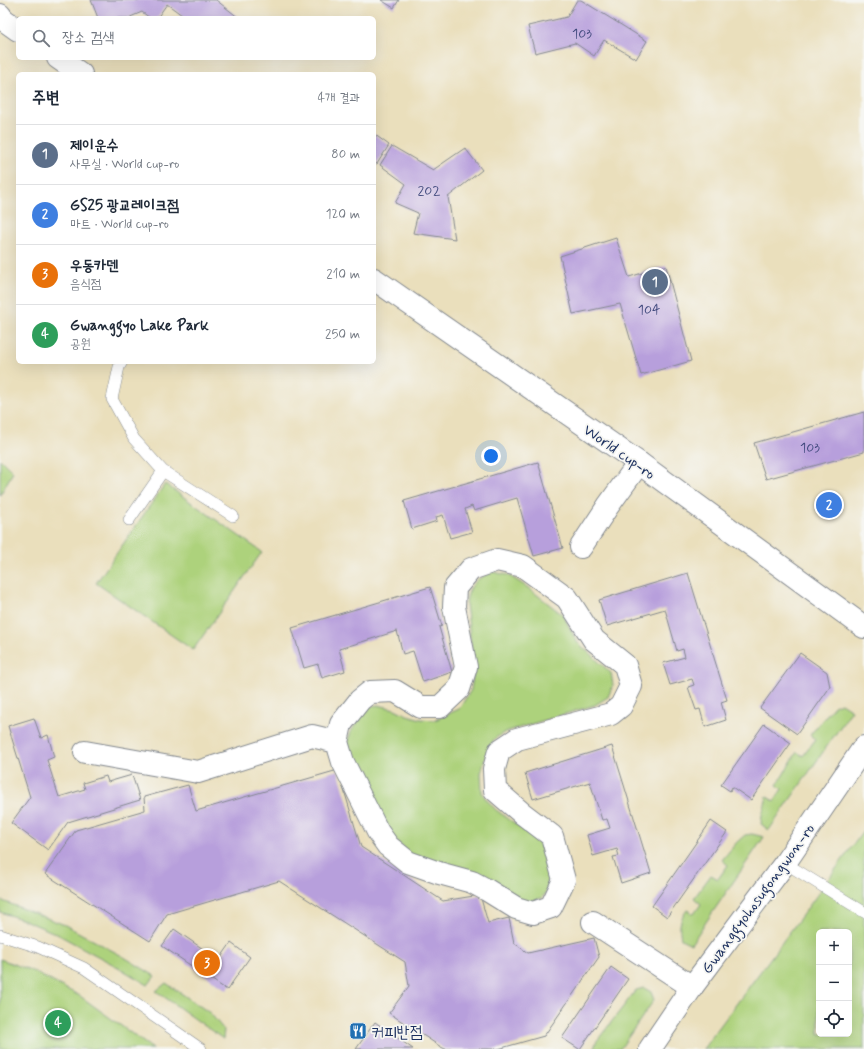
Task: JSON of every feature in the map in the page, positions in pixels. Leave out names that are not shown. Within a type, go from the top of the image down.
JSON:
[{"type":"street","points":[[0,15],[4,20],[16,29]]},
{"type":"street","points":[[61,60],[78,72]]},
{"type":"street","name":"World cup-ro","points":[[376,280],[638,463],[864,626]]},
{"type":"street","points":[[581,547],[638,463]]},
{"type":"street","points":[[497,560],[523,566],[567,598],[594,640],[625,665],[631,686],[621,706],[611,714],[517,739],[499,751],[494,769],[495,790],[552,836],[564,880],[551,907],[533,913],[516,908],[472,882],[439,873],[408,862],[388,846],[378,832],[343,762],[337,742],[341,724],[360,700],[370,692],[395,691],[421,707],[440,707],[459,689],[466,667],[454,607],[455,588],[471,569],[497,560]]},
{"type":"street","points":[[84,752],[198,772],[312,736],[337,742]]},
{"type":"street","name":"Gwanggyohosugongwon-ro","points":[[650,1049],[692,987],[785,863],[864,747]]},
{"type":"street","points":[[593,922],[692,987]]},
{"type":"lane","points":[[121,364],[112,399],[134,439],[163,471],[233,516]]},
{"type":"lane","points":[[129,520],[163,471]]},
{"type":"lane","points":[[785,863],[864,912]]},
{"type":"lane","points":[[0,935],[38,947],[84,968],[201,1049]]},
{"type":"green space","points":[[0,459],[13,472],[0,495]]},
{"type":"green space","points":[[165,484],[262,552],[193,650],[96,583]]},
{"type":"green space","points":[[493,572],[508,575],[527,587],[563,615],[577,642],[611,673],[613,685],[608,697],[595,705],[505,732],[494,739],[486,755],[481,773],[482,792],[486,799],[496,810],[535,838],[540,844],[548,877],[548,889],[542,898],[524,903],[412,856],[394,839],[346,744],[352,730],[367,707],[378,705],[395,709],[407,715],[421,719],[435,720],[459,709],[471,690],[474,668],[466,604],[467,598],[471,588],[478,580]]},
{"type":"green space","points":[[841,703],[852,710],[769,830],[761,824],[767,797],[774,801],[782,789],[777,785],[797,752],[803,756],[815,740],[810,735],[834,706]]},
{"type":"green space","points":[[864,830],[864,1049],[703,1049],[809,906]]},
{"type":"green space","points":[[752,834],[764,837],[691,944],[681,939],[680,924],[682,917],[687,910],[694,914],[701,904],[694,898],[711,875],[718,879],[728,865],[722,860],[737,842],[745,835]]},
{"type":"green space","points":[[0,900],[65,925],[124,957],[155,976],[148,985],[55,933],[0,912]]},
{"type":"green space","points":[[0,959],[30,970],[80,996],[153,1049],[0,1049]]},
{"type":"green space","points":[[166,983],[210,1013],[224,1030],[223,1039],[156,991]]},
{"type":"green space","points":[[644,988],[651,992],[654,1000],[620,1049],[594,1049],[596,1042],[636,990]]},
{"type":"building","points":[[91,0],[216,0],[236,16],[183,16],[167,4],[158,16],[147,16],[142,12],[133,16],[97,16]]},
{"type":"building","points":[[381,0],[399,0],[394,8]]},
{"type":"building","points":[[577,0],[581,0],[647,41],[636,59],[604,40],[594,56],[575,43],[535,53],[528,26],[567,17]]},
{"type":"building","points":[[376,135],[389,145],[376,164]]},
{"type":"building","points":[[392,146],[433,170],[465,148],[482,170],[448,197],[455,239],[413,233],[418,213],[395,203],[406,184],[380,165]]},
{"type":"building","points":[[616,238],[629,277],[666,266],[691,361],[641,375],[620,304],[573,314],[560,256]]},
{"type":"building","points":[[864,412],[864,452],[766,479],[754,443]]},
{"type":"building","points":[[538,462],[563,548],[534,556],[517,498],[474,511],[472,506],[465,509],[472,532],[450,538],[443,515],[436,517],[437,521],[412,529],[404,501]]},
{"type":"building","points":[[688,573],[727,700],[721,702],[726,720],[705,727],[700,709],[696,710],[688,687],[694,685],[692,679],[670,685],[663,663],[685,657],[683,649],[677,651],[665,609],[607,626],[599,600]]},
{"type":"building","points":[[430,587],[442,626],[439,627],[452,672],[423,682],[413,651],[403,654],[397,631],[339,649],[345,671],[322,678],[318,664],[304,668],[292,628]]},
{"type":"building","points":[[800,653],[827,672],[830,687],[797,734],[760,708]]},
{"type":"building","points":[[34,718],[41,738],[48,735],[54,757],[47,760],[59,797],[85,789],[83,783],[106,776],[108,782],[132,775],[140,800],[68,822],[48,850],[11,823],[30,797],[8,726]]},
{"type":"building","points":[[764,724],[791,743],[751,800],[732,787],[730,791],[721,785]]},
{"type":"building","points":[[612,746],[651,873],[621,883],[613,857],[619,856],[617,849],[593,856],[587,835],[610,828],[607,819],[602,820],[590,782],[533,799],[525,773]]},
{"type":"building","points":[[338,770],[361,847],[443,901],[480,895],[488,923],[509,918],[514,943],[528,953],[594,938],[599,957],[544,1036],[498,1049],[445,1049],[441,1047],[389,1013],[409,986],[405,962],[279,881],[167,914],[150,941],[45,874],[76,830],[145,810],[144,797],[188,785],[196,811]]},
{"type":"building","points":[[711,821],[727,832],[667,917],[652,906]]},
{"type":"building","points":[[174,929],[219,960],[231,943],[250,957],[227,990],[162,946]]},
{"type":"building","points":[[611,967],[628,979],[579,1049],[562,1038]]},
{"type":"building","points":[[375,1022],[413,1049],[356,1049]]},
{"type":"place","name":"제이운수","points":[[655,282]]},
{"type":"place","name":"GS25 광교레이크점","points":[[829,505]]},
{"type":"place","name":"우동카덴","points":[[207,963]]},
{"type":"place","name":"Gwanggyo Lake Park","points":[[58,1023]]},
{"type":"place","name":"커피반점","points":[[358,1031]]}]
